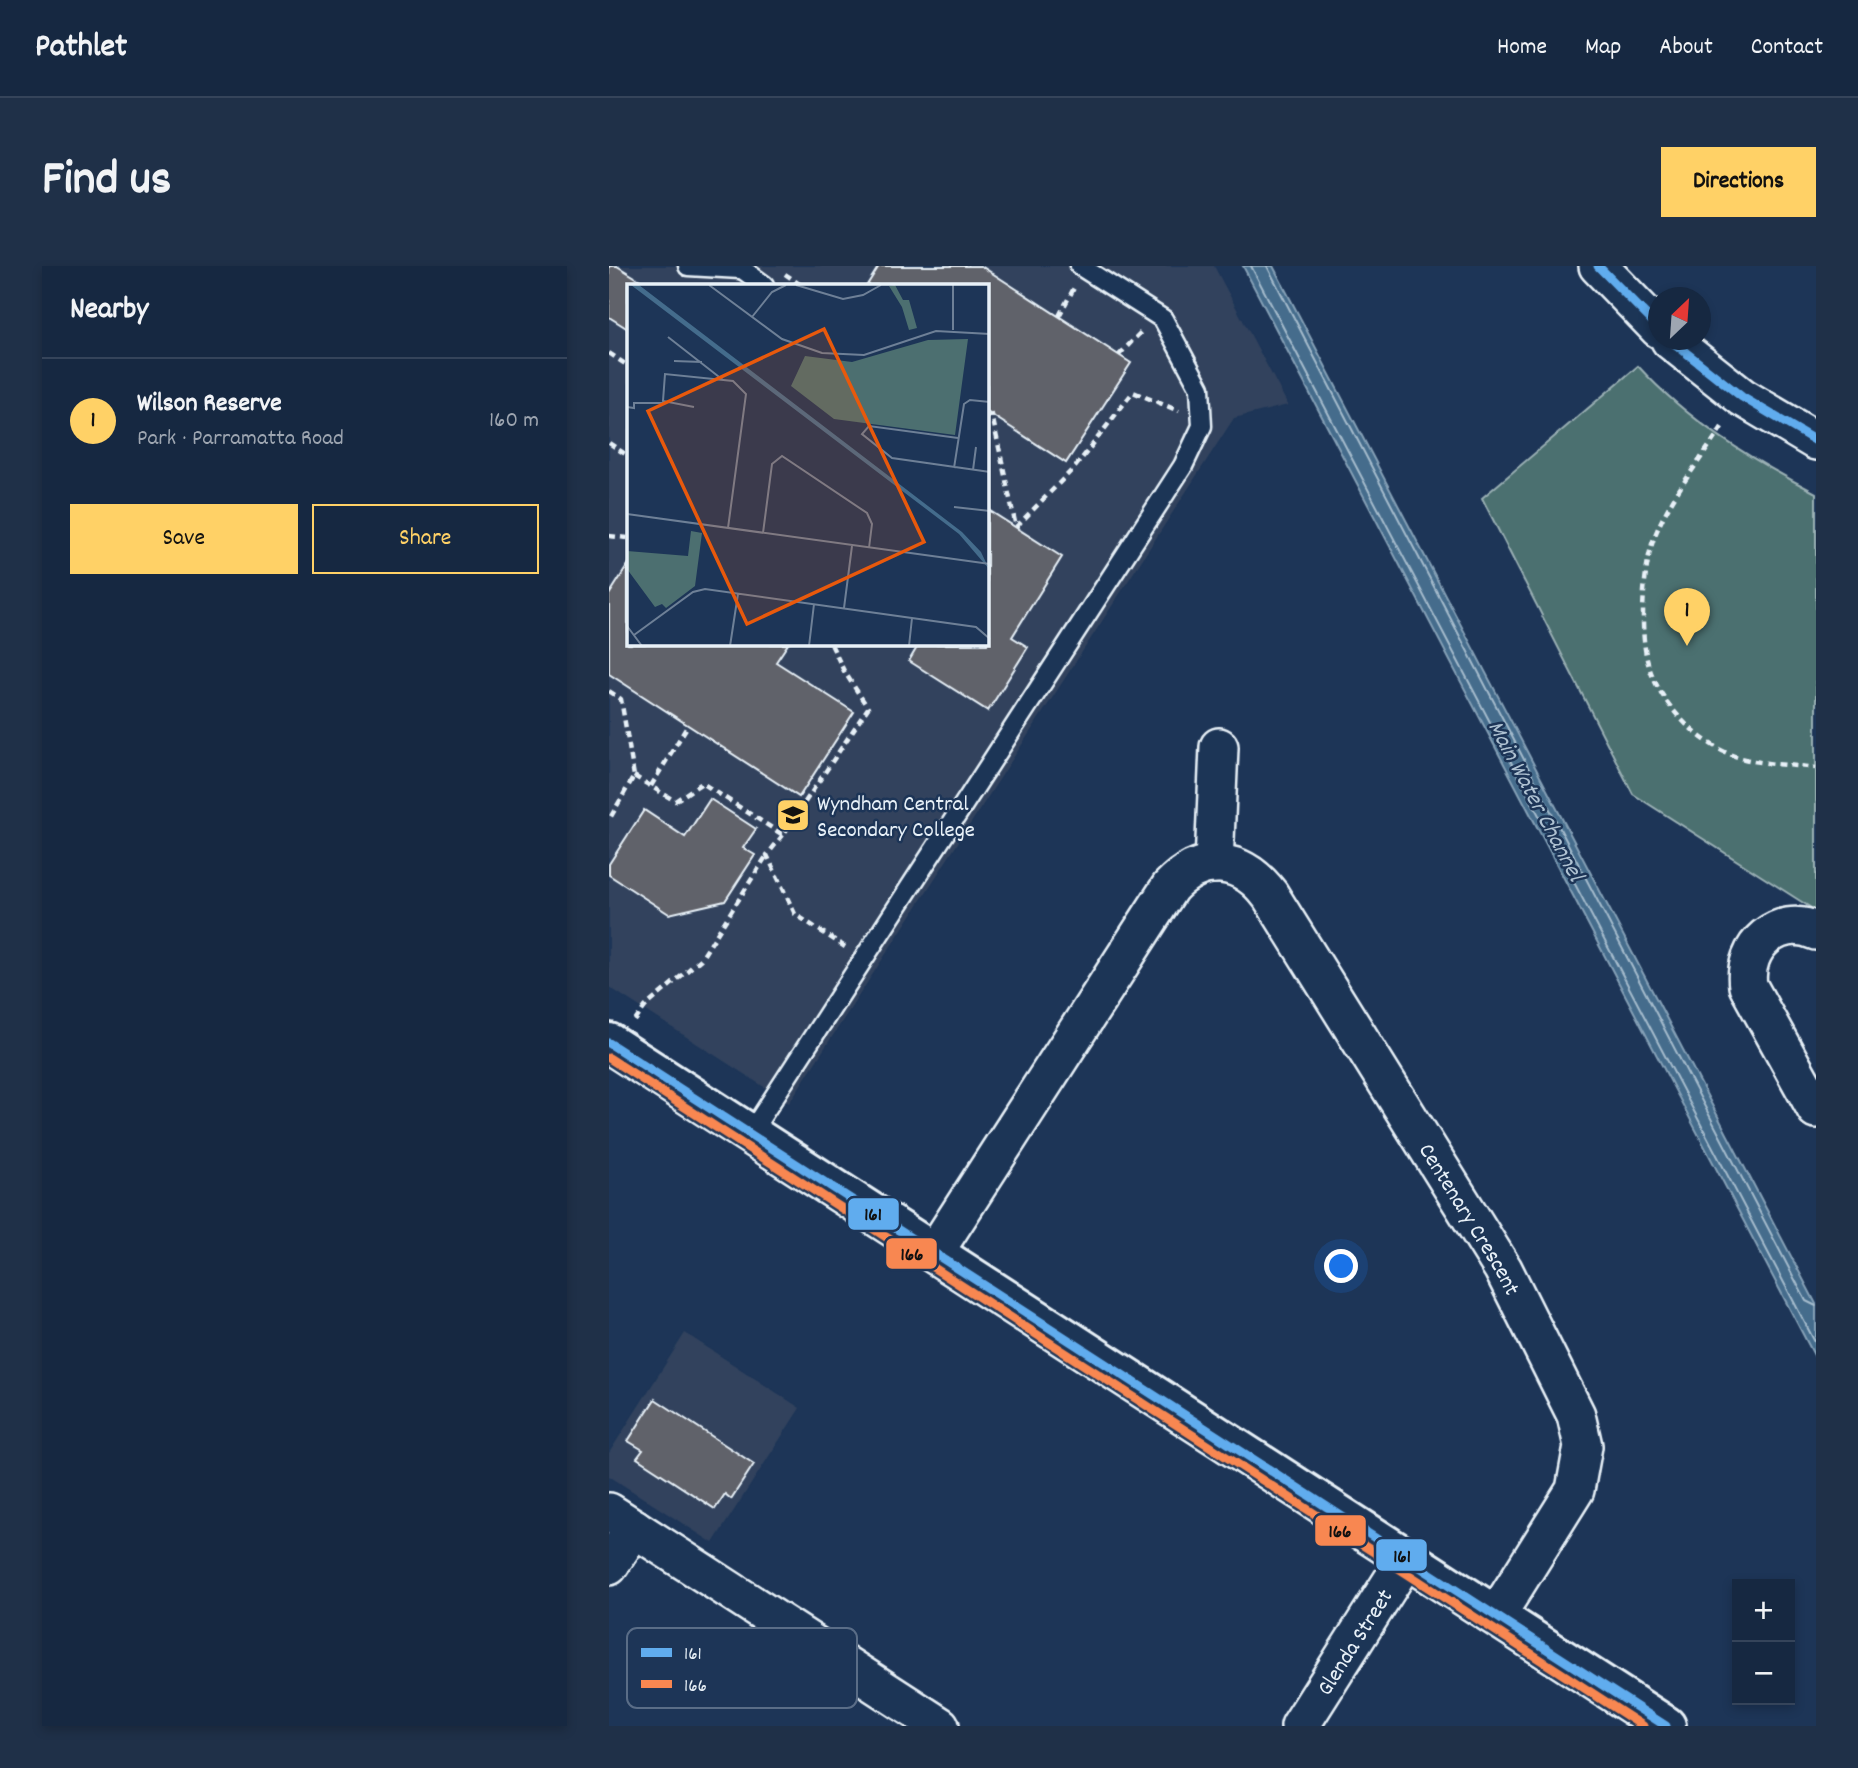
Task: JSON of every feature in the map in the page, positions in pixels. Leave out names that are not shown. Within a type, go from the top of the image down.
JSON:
[{"type":"street","points":[[1598,266],[1648,318]]},
{"type":"street","points":[[1683,350],[1742,397],[1816,441]]},
{"type":"street","points":[[934,1253],[1170,887],[1187,872],[1214,864],[1219,747]]},
{"type":"street","name":"Centenary Crescent","points":[[1214,864],[1246,871],[1270,895],[1503,1269],[1576,1415],[1583,1446],[1575,1490],[1496,1616]]},
{"type":"street","points":[[1816,931],[1799,925],[1777,928],[1755,952],[1747,974],[1748,986],[1816,1109]]},
{"type":"street","points":[[614,1046],[1666,1726]]},
{"type":"street","points":[[609,1566],[621,1520],[788,1628]]},
{"type":"street","name":"Glenda Street","points":[[1300,1726],[1406,1559]]},
{"type":"street","points":[[857,1672],[940,1726]]},
{"type":"lane","points":[[688,266],[739,267],[763,284]]},
{"type":"lane","points":[[1106,266],[1110,285]]},
{"type":"lane","points":[[750,1134],[1183,466],[1202,426],[1200,388],[1163,319],[1083,267]]},
{"type":"path","points":[[1059,316],[1083,267]]},
{"type":"path","points":[[1119,355],[1149,323]]},
{"type":"path","points":[[609,353],[627,365]]},
{"type":"path","points":[[989,416],[992,415],[1016,527],[1076,466],[1133,392],[1180,411],[1181,399]]},
{"type":"path","points":[[1722,427],[1685,483],[1654,539],[1644,604],[1647,663],[1661,692],[1703,740],[1729,754],[1752,760],[1816,768]]},
{"type":"path","points":[[609,443],[627,455]]},
{"type":"path","points":[[609,536],[627,538]]},
{"type":"path","points":[[614,1046],[645,1007],[701,959],[767,855],[868,708],[832,646]]},
{"type":"path","points":[[609,691],[621,699],[634,776],[609,820]]},
{"type":"path","points":[[651,786],[688,725]]},
{"type":"path","points":[[634,776],[675,802],[702,783],[783,835]]},
{"type":"path","points":[[767,855],[795,914],[848,949],[841,960]]},
{"type":"shaded area","name":"Wyndham Central Secondary College","points":[[609,266],[1214,266],[1288,405],[1234,418],[789,1103],[609,987]]},
{"type":"shaded area","points":[[685,1333],[800,1408],[713,1543],[609,1476],[609,1453]]},
{"type":"green space","points":[[1638,366],[1678,404],[1721,437],[1767,467],[1816,493],[1816,911],[1633,794],[1482,498]]},
{"type":"water","name":"Main Water Channel","points":[[1243,266],[1273,266],[1816,1304],[1816,1359]]},
{"type":"building","points":[[609,266],[617,266],[646,284],[627,284],[627,328],[609,317]]},
{"type":"building","points":[[879,266],[981,266],[1131,363],[1066,463],[989,413],[989,284],[868,284]]},
{"type":"building","points":[[989,510],[1062,557],[1012,637],[1028,647],[988,711],[909,661],[918,646],[989,646]]},
{"type":"building","points":[[627,567],[627,646],[787,646],[776,662],[854,712],[799,797],[609,674],[609,595]]},
{"type":"building","points":[[710,799],[756,829],[743,848],[755,855],[725,901],[669,914],[609,875],[609,864],[644,810],[685,837]]},
{"type":"building","points":[[655,1399],[754,1464],[731,1499],[725,1494],[715,1509],[637,1458],[643,1450],[628,1441]]},
{"type":"transit line","name":"161","points":[[1598,266],[1648,317]]},
{"type":"transit line","name":"161","points":[[1683,350],[1742,397],[1816,441]]},
{"type":"transit line","name":"161","points":[[609,1043],[1666,1726]]},
{"type":"transit line","name":"166","points":[[609,1058],[1643,1726]]},
{"type":"place","name":"Wilson Reserve","points":[[1687,646]]},
{"type":"place","name":"Wyndham Central Secondary College","points":[[793,815]]}]
